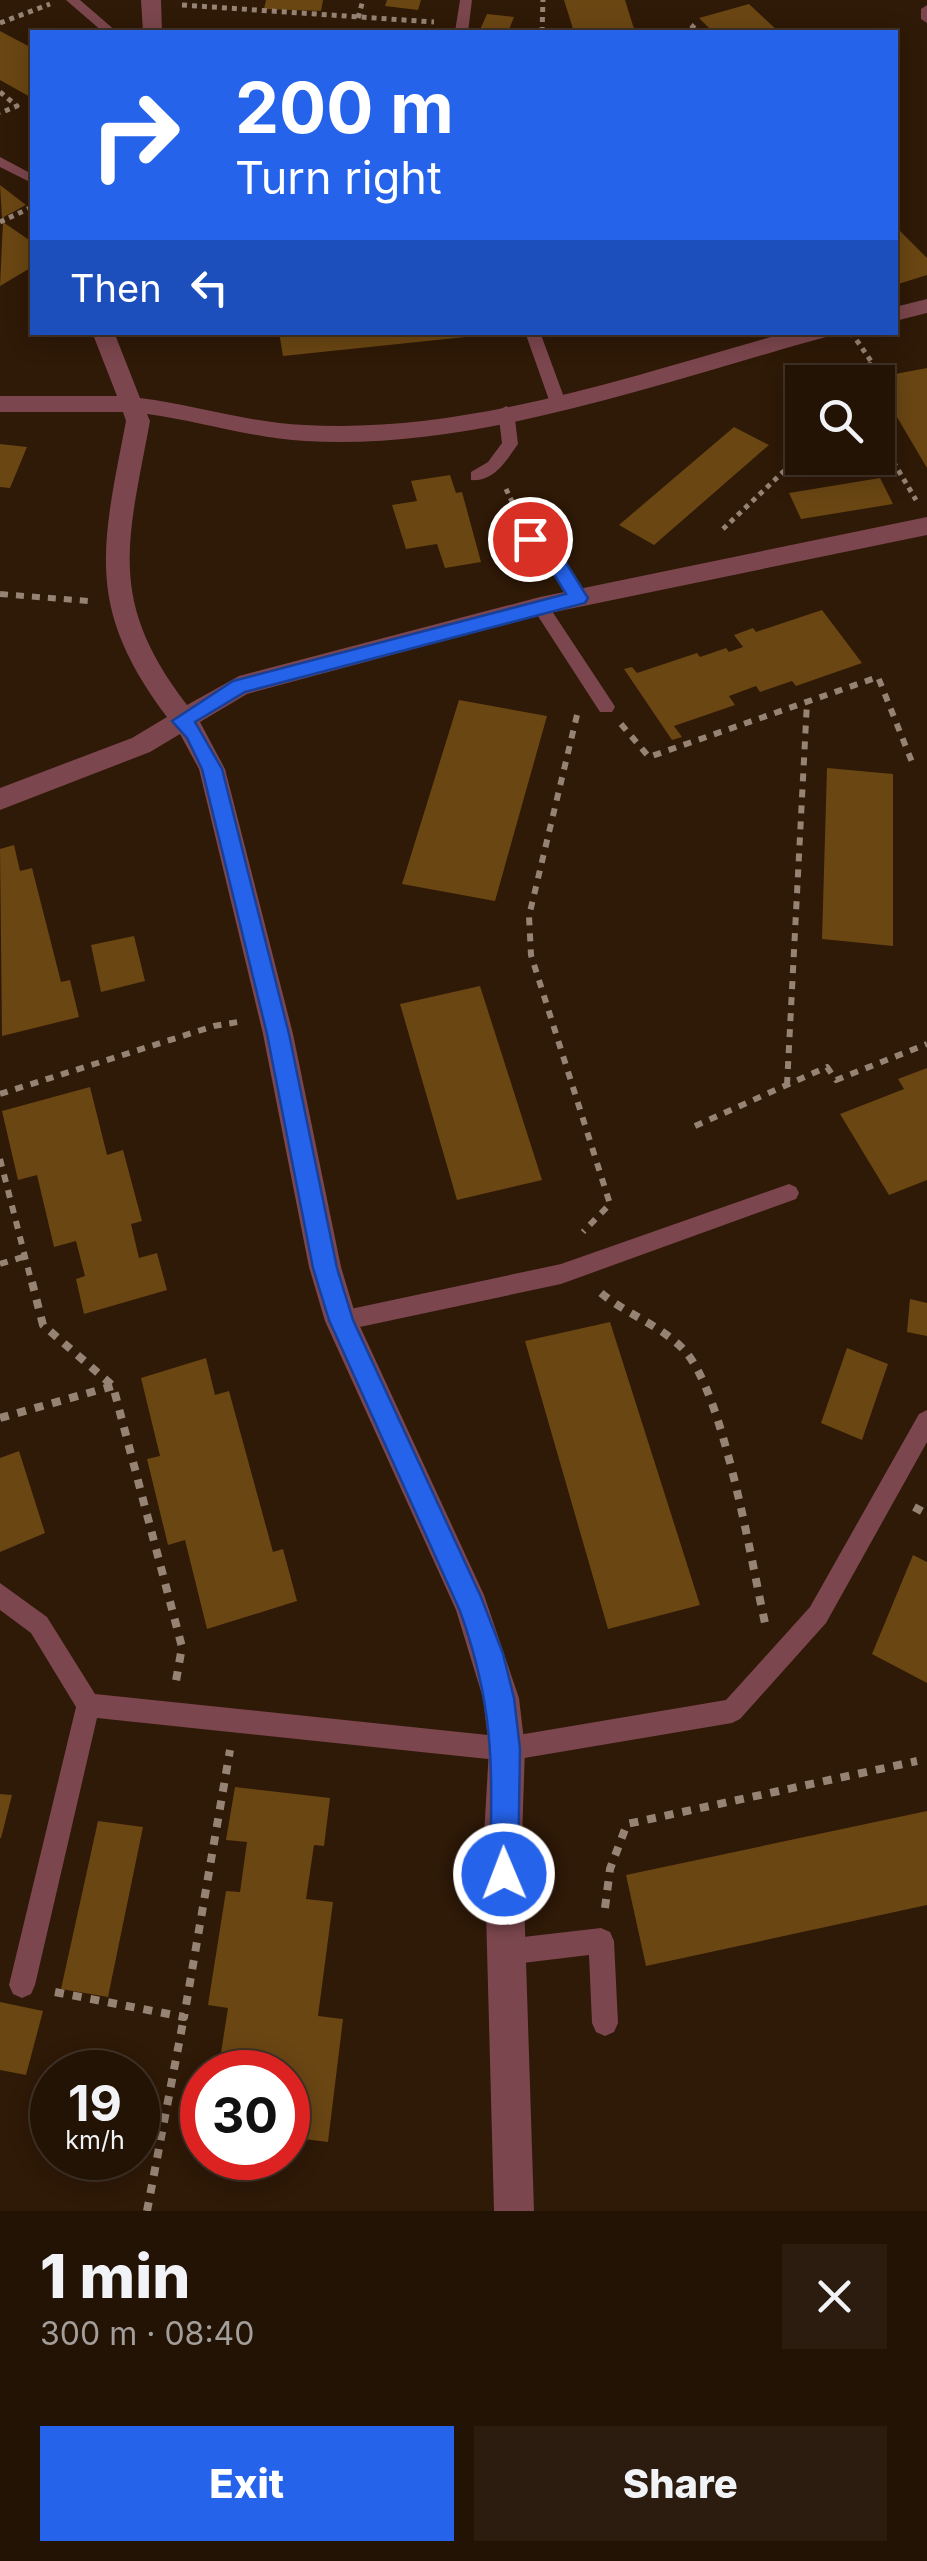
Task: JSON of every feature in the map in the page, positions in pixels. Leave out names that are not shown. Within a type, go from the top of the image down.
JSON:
[{"type":"street","points":[[151,1],[153,30]]},
{"type":"street","points":[[898,313],[927,306]]},
{"type":"street","points":[[104,335],[138,421],[116,538],[120,604],[134,648],[194,734],[212,769],[274,1016],[325,1268],[341,1320],[472,1607],[501,1698],[506,1749],[503,1836],[514,2211]]},
{"type":"street","points":[[0,404],[134,405],[284,433],[326,434],[454,422],[556,400],[806,335]]},
{"type":"street","points":[[0,799],[141,745],[240,686],[540,606],[922,514]]},
{"type":"lane","points":[[72,0],[108,30]]},
{"type":"lane","points":[[462,28],[466,0]]},
{"type":"lane","points":[[927,9],[927,19]]},
{"type":"lane","points":[[0,161],[30,177]]},
{"type":"lane","points":[[533,335],[556,400]]},
{"type":"lane","points":[[477,476],[494,466],[510,444],[506,411]]},
{"type":"lane","points":[[503,541],[530,539],[551,554],[578,598]]},
{"type":"lane","points":[[540,606],[606,706]]},
{"type":"lane","points":[[341,1320],[560,1274],[789,1194]]},
{"type":"lane","points":[[88,1705],[506,1749],[732,1711],[818,1615],[927,1421]]},
{"type":"lane","points":[[0,1595],[39,1625],[88,1705],[22,1985]]},
{"type":"lane","points":[[506,1952],[601,1942],[606,2023]]},
{"type":"path","points":[[0,23],[61,0]]},
{"type":"path","points":[[358,18],[362,0]]},
{"type":"path","points":[[542,0],[542,30]]},
{"type":"path","points":[[151,1],[462,28]]},
{"type":"path","points":[[691,25],[696,30]]},
{"type":"path","points":[[0,92],[17,106],[0,112]]},
{"type":"path","points":[[0,222],[30,207]]},
{"type":"path","points":[[853,335],[873,364],[869,365]]},
{"type":"path","points":[[494,466],[530,539]]},
{"type":"path","points":[[895,467],[922,514]]},
{"type":"path","points":[[723,529],[785,470]]},
{"type":"path","points":[[0,594],[120,604]]},
{"type":"path","points":[[774,1663],[714,1408],[686,1352],[621,1311],[598,1290],[578,1237],[610,1204],[531,955],[529,916],[575,716],[606,706],[649,757],[878,677],[914,767]]},
{"type":"path","points":[[787,1085],[807,702]]},
{"type":"path","points":[[0,1094],[214,1026],[274,1016]]},
{"type":"path","points":[[696,1126],[828,1067],[836,1080],[927,1044]]},
{"type":"path","points":[[0,1159],[43,1325],[113,1386],[182,1647],[170,1714]]},
{"type":"path","points":[[0,1264],[26,1256]]},
{"type":"path","points":[[0,1418],[113,1386]]},
{"type":"path","points":[[148,2211],[235,1720]]},
{"type":"path","points":[[601,1942],[610,1869],[627,1824],[917,1761]]},
{"type":"path","points":[[22,1985],[184,2018]]},
{"type":"building","points":[[266,0],[323,0],[321,11],[264,9]]},
{"type":"building","points":[[387,0],[421,0],[418,10],[385,6]]},
{"type":"building","points":[[564,0],[625,0],[634,30],[573,30]]},
{"type":"building","points":[[749,4],[777,30],[711,30],[699,18]]},
{"type":"building","points":[[487,14],[514,17],[509,30],[480,30]]},
{"type":"building","points":[[0,31],[30,47],[30,97],[0,80]]},
{"type":"building","points":[[0,185],[26,205],[2,218]]},
{"type":"building","points":[[3,222],[30,241],[30,268],[0,286]]},
{"type":"building","points":[[898,229],[927,258],[927,275],[898,284]]},
{"type":"building","points":[[280,335],[475,336],[283,356]]},
{"type":"building","points":[[927,368],[927,468],[895,414],[895,374]]},
{"type":"building","points":[[734,427],[769,445],[654,545],[619,525]]},
{"type":"building","points":[[0,444],[27,447],[10,488],[0,487]]},
{"type":"building","points":[[450,475],[456,493],[462,492],[481,562],[445,568],[437,544],[406,549],[392,505],[417,501],[411,481]]},
{"type":"building","points":[[880,478],[893,504],[801,519],[789,493]]},
{"type":"building","points":[[822,610],[862,663],[796,686],[792,681],[760,692],[756,686],[729,696],[735,705],[674,726],[682,737],[672,740],[624,669],[632,667],[637,673],[697,653],[700,657],[726,648],[729,652],[743,647],[734,635],[753,628],[756,632]]},
{"type":"building","points":[[459,700],[547,716],[495,901],[402,884]]},
{"type":"building","points":[[827,768],[893,774],[893,946],[822,939]]},
{"type":"building","points":[[14,845],[20,871],[32,868],[61,982],[70,980],[79,1017],[2,1036],[0,849]]},
{"type":"building","points":[[134,936],[145,981],[101,992],[91,945]]},
{"type":"building","points":[[480,986],[542,1180],[457,1200],[400,1004]]},
{"type":"building","points":[[927,1068],[927,1180],[889,1195],[840,1114],[904,1089],[898,1079]]},
{"type":"building","points":[[90,1087],[107,1155],[123,1150],[142,1221],[131,1224],[139,1258],[157,1253],[167,1290],[84,1314],[76,1279],[85,1276],[76,1241],[54,1247],[37,1175],[18,1180],[2,1111]]},
{"type":"building","points":[[910,1299],[927,1303],[927,1336],[907,1332]]},
{"type":"building","points":[[610,1322],[700,1605],[608,1629],[525,1341]]},
{"type":"building","points":[[847,1348],[888,1364],[862,1440],[821,1423]]},
{"type":"building","points":[[206,1358],[215,1395],[229,1391],[273,1552],[283,1549],[297,1601],[207,1629],[185,1540],[168,1545],[147,1459],[160,1456],[141,1378]]},
{"type":"building","points":[[19,1451],[45,1533],[0,1552],[0,1458]]},
{"type":"building","points":[[913,1555],[927,1562],[927,1683],[872,1654]]},
{"type":"building","points":[[235,1787],[330,1798],[324,1846],[314,1845],[306,1899],[333,1902],[318,2016],[343,2019],[328,2142],[310,2140],[310,2050],[221,2050],[228,2008],[208,2005],[226,1891],[240,1892],[247,1842],[226,1840]]},
{"type":"building","points":[[0,1794],[12,1795],[1,1838],[0,1838]]},
{"type":"building","points":[[927,1811],[927,1905],[646,1966],[626,1875]]},
{"type":"building","points":[[98,1821],[143,1827],[108,1997],[61,1989]]},
{"type":"building","points":[[0,2002],[43,2011],[26,2075],[0,2070]]},
{"type":"route","points":[[504,1874],[506,1749],[501,1698],[489,1654],[472,1607],[341,1320],[325,1268],[278,1034],[212,769],[204,750],[182,721],[240,686],[578,598],[551,554],[530,539]]}]
